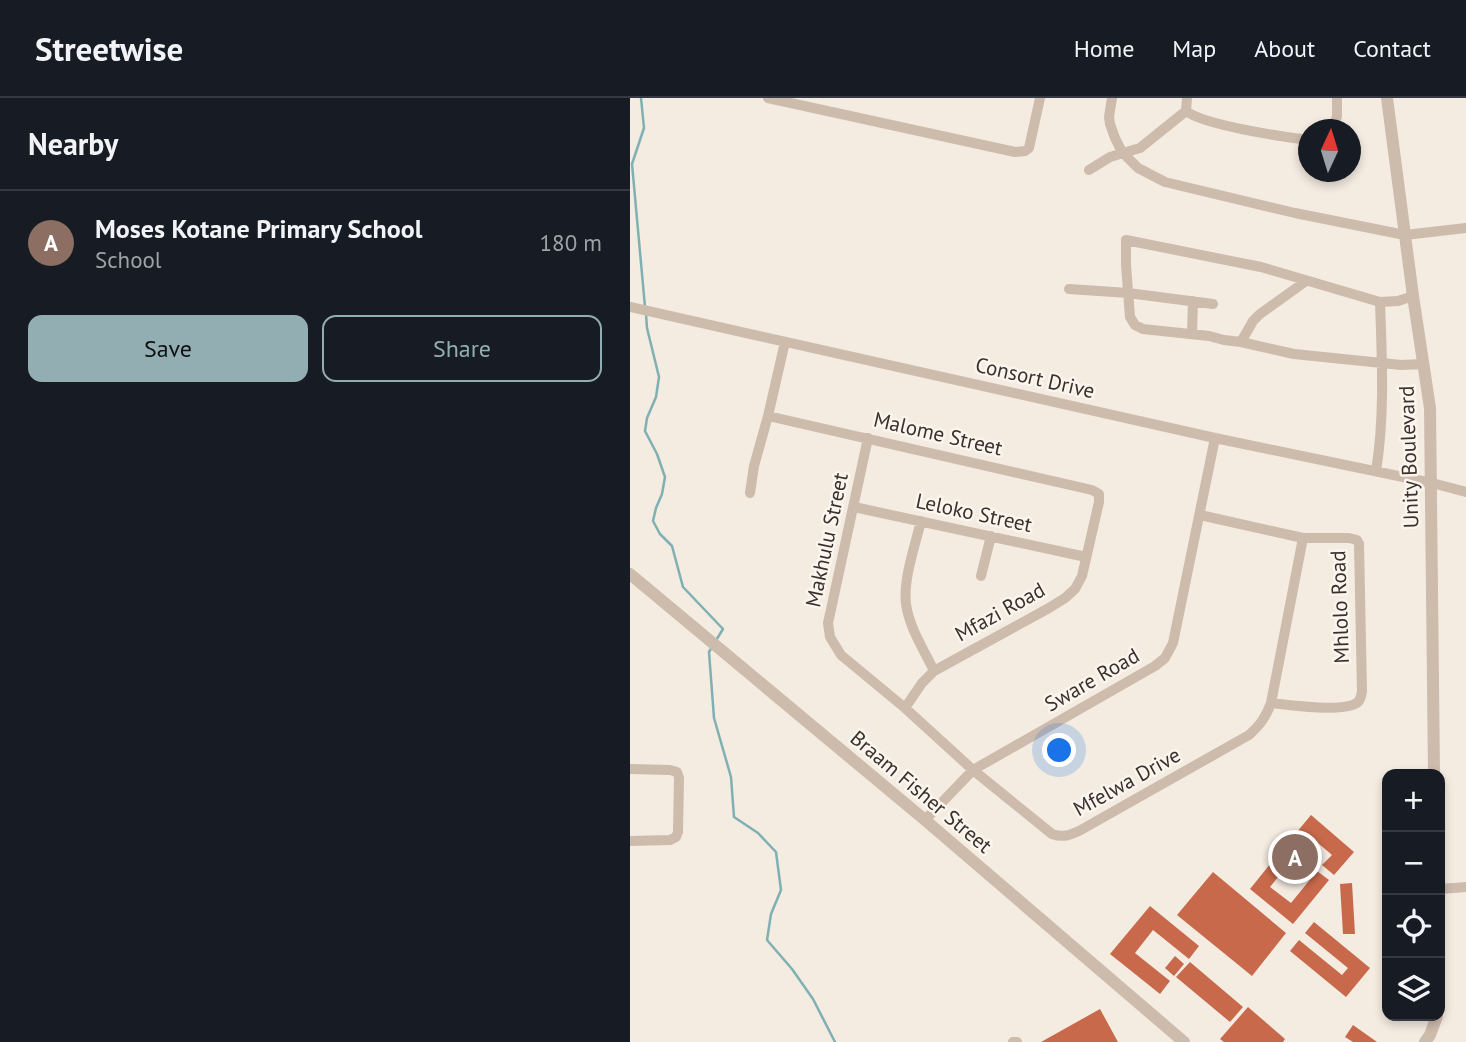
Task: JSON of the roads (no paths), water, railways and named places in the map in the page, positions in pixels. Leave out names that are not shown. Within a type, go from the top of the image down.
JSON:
[{"type":"street","points":[[768,98],[1015,152],[1029,148],[1040,98]]},
{"type":"street","points":[[1112,98],[1109,117],[1122,152],[1138,168],[1165,183],[1405,235],[1466,228]]},
{"type":"street","points":[[1089,170],[1110,157],[1140,148],[1186,111],[1187,98]]},
{"type":"street","points":[[1336,119],[1337,98]]},
{"type":"street","name":"Unity Boulevard","points":[[1387,98],[1430,408],[1434,769]]},
{"type":"street","points":[[1186,111],[1203,120],[1298,139]]},
{"type":"street","points":[[1413,296],[1398,301],[1380,302],[1261,267],[1126,240],[1130,317],[1139,328],[1241,342],[1294,354],[1401,365],[1424,364]]},
{"type":"street","points":[[1241,342],[1260,314],[1306,281]]},
{"type":"street","points":[[1069,289],[1128,293],[1213,304]]},
{"type":"street","points":[[1192,334],[1194,302]]},
{"type":"street","points":[[1376,471],[1380,440],[1382,363],[1380,302]]},
{"type":"street","name":"Consort Drive","points":[[630,307],[1466,492]]},
{"type":"street","points":[[750,493],[752,475],[785,342]]},
{"type":"street","name":"Malome Street","points":[[768,416],[1079,486],[1099,494]]},
{"type":"street","name":"Makhulu Street","points":[[836,649],[830,637],[828,623],[868,438]]},
{"type":"street","name":"Sware Road","points":[[925,820],[974,770],[1165,659],[1172,647],[1176,631],[1215,438]]},
{"type":"street","name":"Mfazi Road","points":[[905,708],[934,671],[1065,598],[1075,589],[1082,576],[1099,494]]},
{"type":"street","name":"Leloko Street","points":[[854,507],[1086,557]]},
{"type":"street","name":"Mhlolo Road","points":[[1199,515],[1303,538],[1353,539],[1359,544],[1361,695],[1356,704],[1338,707],[1318,708],[1271,703]]},
{"type":"street","points":[[921,521],[909,571],[906,602],[913,626],[934,671]]},
{"type":"street","points":[[981,576],[991,536]]},
{"type":"street","name":"Mfelwa Drive","points":[[836,649],[974,770],[1052,834],[1066,836],[1249,735],[1261,724],[1271,703],[1303,538]]},
{"type":"street","name":"Braam Fisher Street","points":[[630,574],[925,820],[1184,1042]]},
{"type":"street","points":[[630,769],[670,770],[677,772],[679,778],[676,837],[670,840],[630,841]]},
{"type":"street","points":[[1445,889],[1466,887]]},
{"type":"street","points":[[1425,1042],[1435,1021]]},
{"type":"waterway","points":[[641,98],[644,128],[632,164],[645,307]]},
{"type":"waterway","points":[[646,314],[659,377],[656,397],[645,431],[665,477],[653,521],[660,534],[672,546],[683,587],[723,629],[715,642]]},
{"type":"waterway","points":[[712,647],[709,652],[714,718],[731,777],[734,817],[758,833],[776,852],[781,890],[771,914],[767,940],[813,999],[835,1042]]},
{"type":"place","name":"Moses Kotane Primary School","points":[[1295,857]]}]
